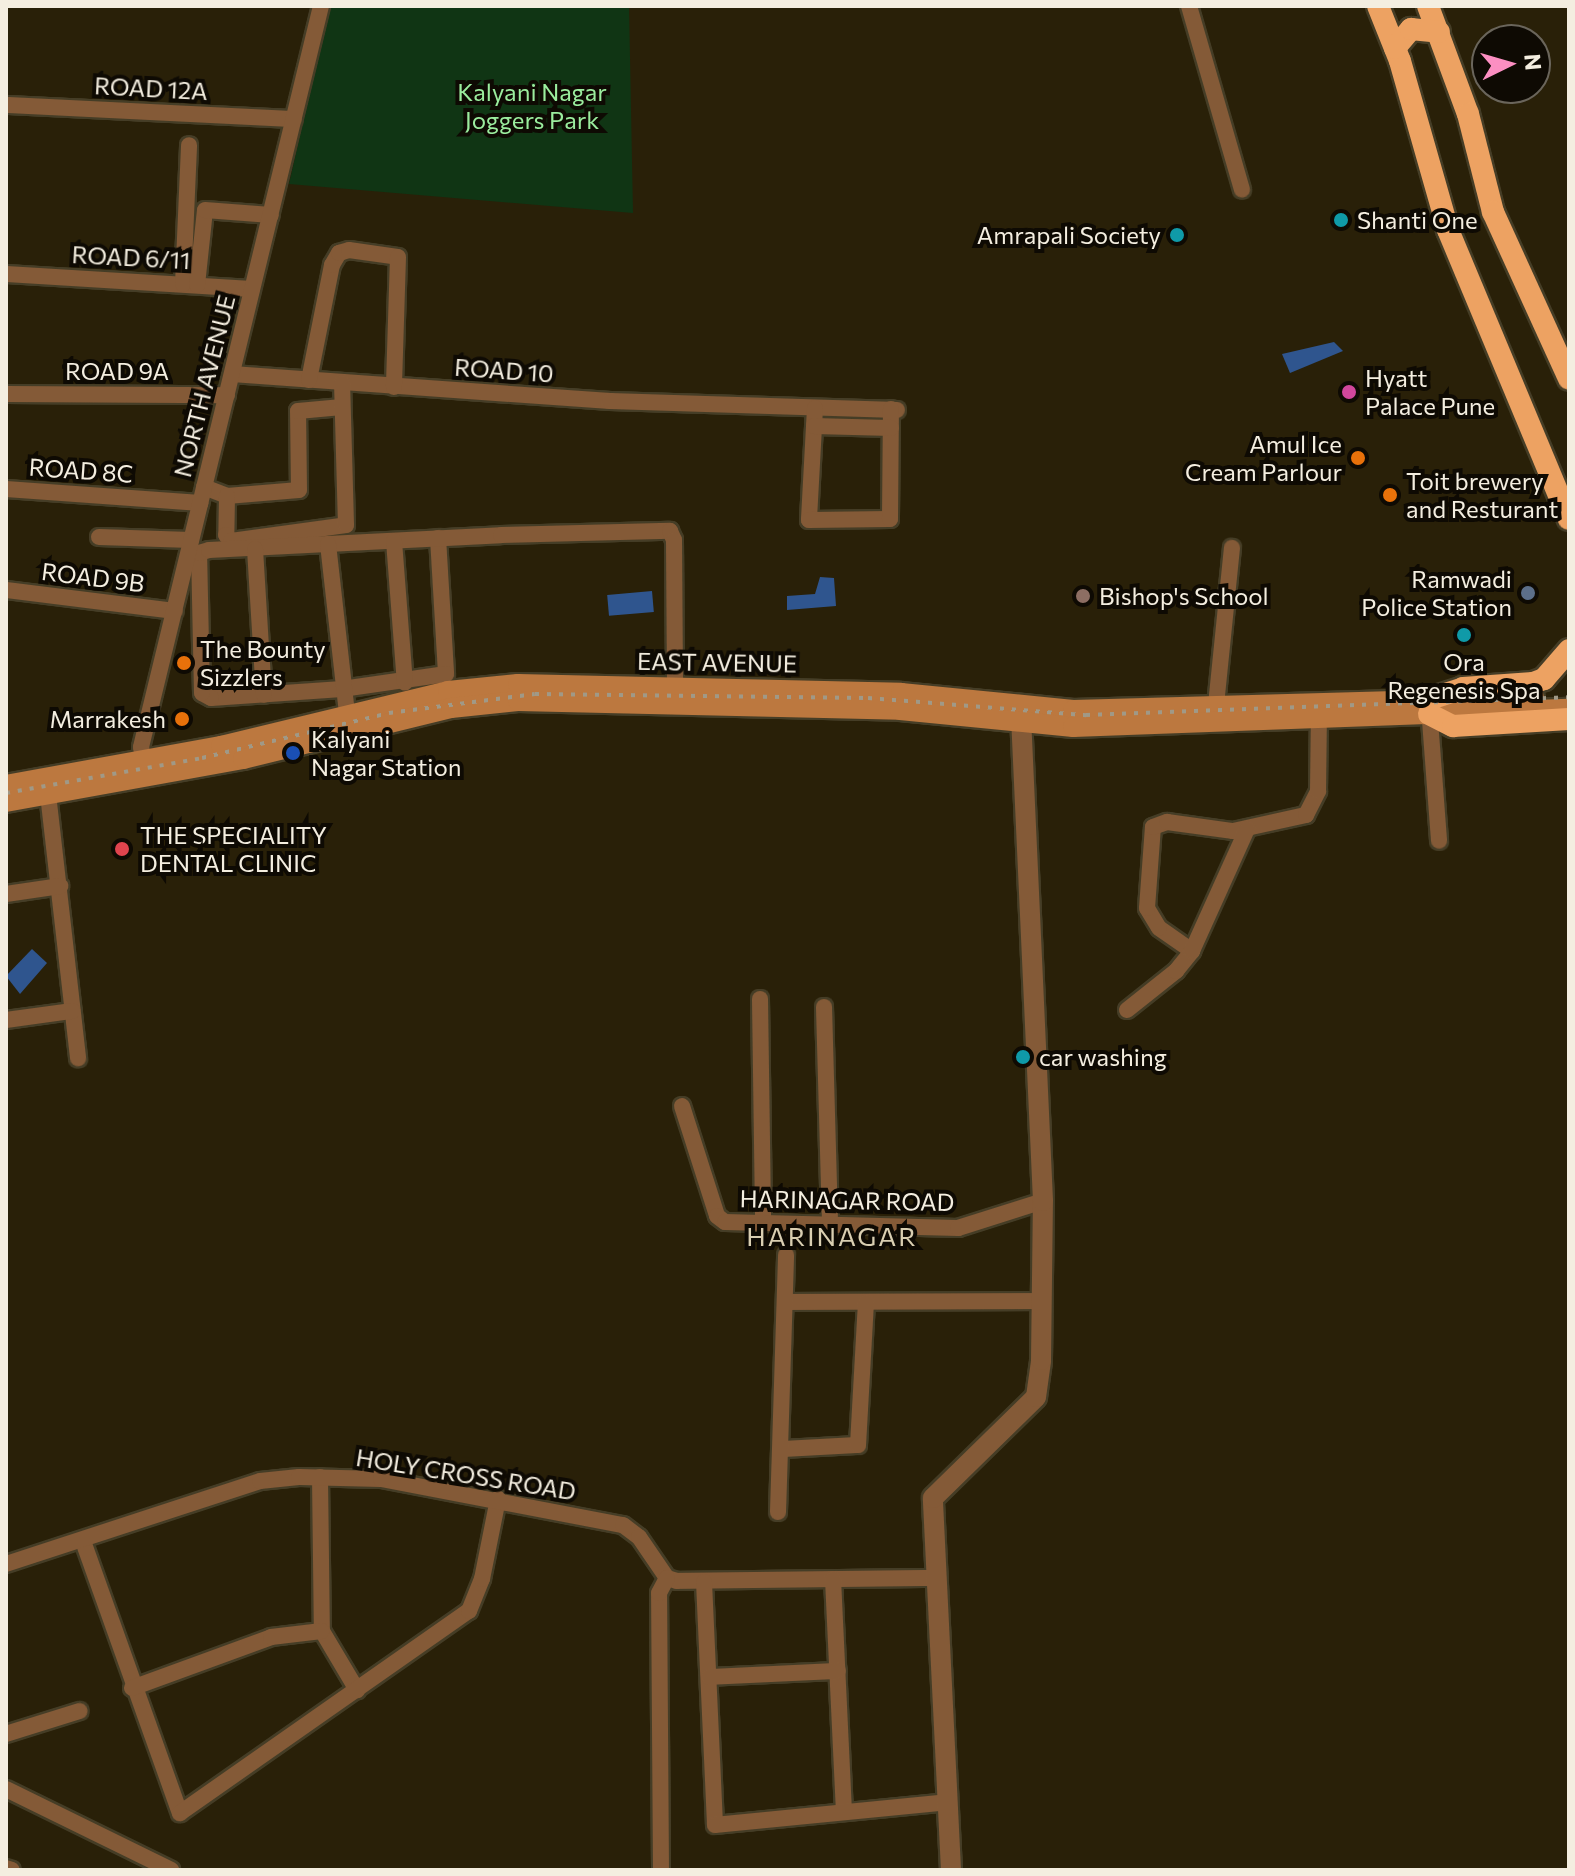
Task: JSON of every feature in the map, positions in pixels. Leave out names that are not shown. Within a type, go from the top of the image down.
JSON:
[{"type":"highway","points":[[1380,10],[1407,16],[1419,6]]},
{"type":"highway","points":[[1428,6],[1468,114],[1493,212],[1569,379]]},
{"type":"highway","points":[[1380,10],[1395,48],[1448,230],[1569,519]]},
{"type":"highway","points":[[1395,48],[1411,29],[1439,32]]},
{"type":"highway","points":[[1569,650],[1544,679],[1533,683],[1463,688],[1432,703],[1453,726],[1569,719]]},
{"type":"main road","name":"EAST AVENUE","points":[[6,802],[348,722],[480,686],[890,693],[1073,727],[1432,703]]},
{"type":"main road","points":[[1432,703],[1569,698]]},
{"type":"main road","name":"EAST AVENUE","points":[[348,722],[518,701],[1021,715],[1216,705],[1319,710]]},
{"type":"main road","points":[[1432,703],[1569,709]]},
{"type":"main road","name":"EAST AVENUE","points":[[6,785],[144,769]]},
{"type":"street","name":"NORTH AVENUE","points":[[144,769],[141,747],[321,6]]},
{"type":"street","points":[[1189,6],[1242,190]]},
{"type":"street","name":"ROAD 12A","points":[[6,105],[294,119]]},
{"type":"street","points":[[189,145],[190,284]]},
{"type":"street","points":[[190,284],[205,210],[271,215]]},
{"type":"street","points":[[309,380],[332,265],[339,253],[349,250],[398,257],[394,387]]},
{"type":"street","name":"ROAD 6/11","points":[[6,274],[252,289]]},
{"type":"street","name":"ROAD 10","points":[[232,374],[394,387],[772,407],[894,410],[891,428]]},
{"type":"street","points":[[342,383],[346,525],[231,541],[226,535],[227,496],[299,490],[298,411],[342,407]]},
{"type":"street","name":"ROAD 9A","points":[[6,394],[227,395]]},
{"type":"street","points":[[814,426],[891,428],[890,519],[809,520],[814,426],[815,408]]},
{"type":"street","name":"ROAD 8C","points":[[6,489],[227,496]]},
{"type":"street","points":[[438,538],[446,674],[405,683],[211,698],[199,685],[199,553],[438,538],[670,531],[674,540],[675,687]]},
{"type":"street","points":[[99,537],[191,540]]},
{"type":"street","points":[[394,541],[405,683]]},
{"type":"street","points":[[328,544],[348,722]]},
{"type":"street","points":[[1216,705],[1232,548]]},
{"type":"street","points":[[255,549],[264,695]]},
{"type":"street","name":"ROAD 9B","points":[[6,590],[175,611]]},
{"type":"street","points":[[1432,703],[1439,841]]},
{"type":"street","points":[[1192,951],[1159,928],[1147,908],[1153,827],[1167,822],[1247,829],[1292,822],[1314,807],[1319,710]]},
{"type":"street","points":[[951,1870],[933,1498],[1036,1397],[1042,1301],[1039,1076],[1021,715]]},
{"type":"street","points":[[48,794],[78,1058]]},
{"type":"street","points":[[1127,1010],[1176,971],[1192,951],[1247,829]]},
{"type":"street","points":[[6,894],[60,886]]},
{"type":"street","points":[[760,999],[763,1223]]},
{"type":"street","points":[[824,1007],[830,1228]]},
{"type":"street","points":[[6,1020],[72,1011]]},
{"type":"street","name":"HARINAGAR ROAD","points":[[682,1106],[720,1221],[830,1228],[958,1228],[1043,1201]]},
{"type":"street","points":[[778,1512],[787,1302],[786,1255]]},
{"type":"street","points":[[787,1302],[1042,1301]]},
{"type":"street","points":[[782,1449],[858,1445],[866,1302]]},
{"type":"street","points":[[320,1477],[322,1631],[357,1690]]},
{"type":"street","name":"HOLY CROSS ROAD","points":[[6,1564],[260,1481],[320,1477],[381,1479],[623,1525],[639,1537],[667,1578]]},
{"type":"street","points":[[83,1541],[132,1688],[180,1813],[469,1611],[482,1579],[498,1499]]},
{"type":"street","points":[[661,1870],[659,1593],[667,1578],[704,1582],[937,1578]]},
{"type":"street","points":[[833,1579],[844,1812]]},
{"type":"street","points":[[704,1582],[715,1825],[949,1802]]},
{"type":"street","points":[[132,1688],[271,1637],[322,1631]]},
{"type":"street","points":[[709,1677],[838,1671]]},
{"type":"street","points":[[6,1734],[80,1711]]},
{"type":"street","points":[[6,1789],[171,1870]]},
{"type":"street","points":[[6,1868],[12,1870]]},
{"type":"green space","name":"Kalyani Nagar Joggers Park","points":[[329,6],[629,6],[633,213],[289,184]]},
{"type":"water","points":[[1334,342],[1343,351],[1290,373],[1282,354]]},
{"type":"water","points":[[820,577],[834,578],[836,606],[787,610],[787,596],[815,594]]},
{"type":"water","points":[[652,591],[654,612],[609,616],[607,595]]},
{"type":"water","points":[[32,949],[47,963],[20,994],[6,976]]},
{"type":"railway","points":[[6,793],[202,758],[389,713],[535,694],[868,698],[1086,715],[1569,697]]},
{"type":"place","name":"Shanti One","points":[[1341,220]]},
{"type":"place","name":"Amrapali Society","points":[[1177,235]]},
{"type":"place","name":"Hyatt Palace Pune","points":[[1349,392]]},
{"type":"place","name":"Amul Ice Cream Parlour","points":[[1358,458]]},
{"type":"place","name":"Toit brewery and Resturant","points":[[1390,495]]},
{"type":"place","name":"Ramwadi Police Station","points":[[1528,593]]},
{"type":"place","name":"Bishop's School","points":[[1083,596]]},
{"type":"place","name":"Ora Regenesis Spa","points":[[1464,635]]},
{"type":"place","name":"The Bounty Sizzlers","points":[[184,663]]},
{"type":"place","name":"Marrakesh","points":[[182,719]]},
{"type":"place","name":"Kalyani Nagar Station","points":[[293,753]]},
{"type":"place","name":"THE SPECIALITY DENTAL CLINIC","points":[[122,849]]},
{"type":"place","name":"car washing","points":[[1023,1057]]},
{"type":"district","name":"HARINAGAR","points":[[832,1236]]}]
